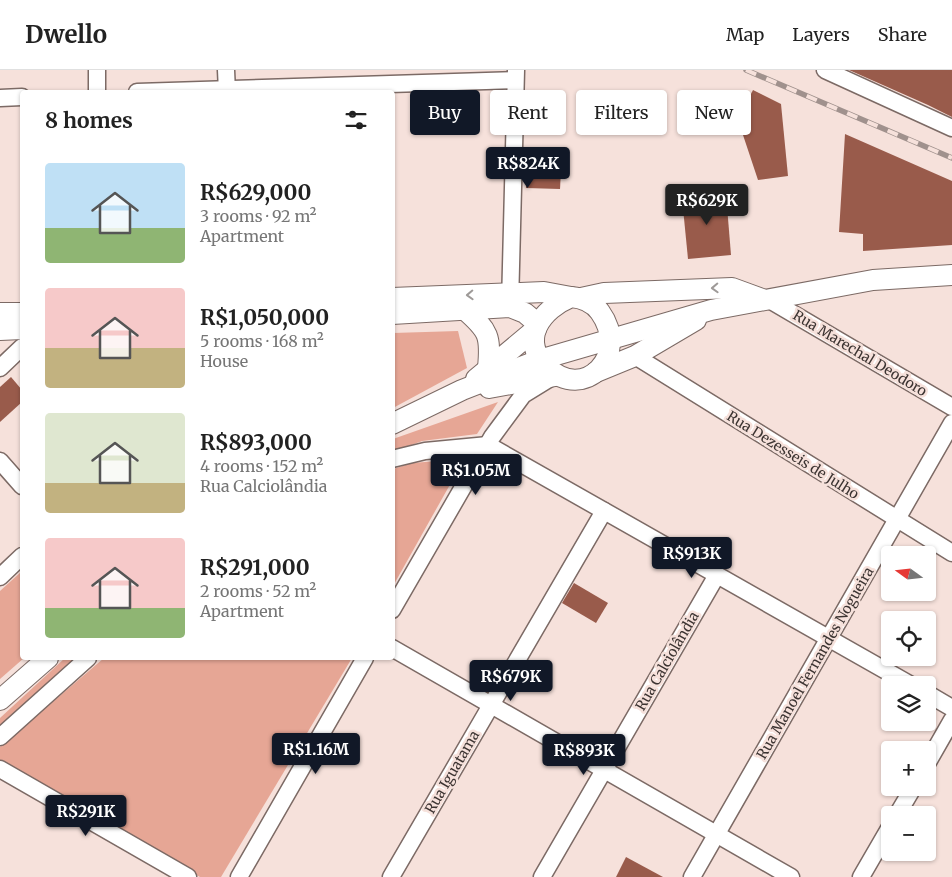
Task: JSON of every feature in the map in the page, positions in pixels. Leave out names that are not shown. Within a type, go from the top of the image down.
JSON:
[{"type":"main road","points":[[395,423],[462,390],[539,360],[611,337],[711,310],[873,280],[952,274]]},
{"type":"main road","points":[[462,390],[537,327],[556,303],[576,297],[604,293],[732,288],[765,299]]},
{"type":"main road","points":[[395,314],[465,310],[544,292],[576,297],[596,307],[607,322],[611,337],[608,357],[596,372]]},
{"type":"main road","points":[[395,298],[510,301],[537,327]]},
{"type":"main road","points":[[465,310],[484,327],[490,347],[488,368]]},
{"type":"main road","points":[[462,390],[501,388],[555,376],[569,380],[583,378],[635,356],[671,336],[711,310]]},
{"type":"main road","points":[[0,313],[20,313]]},
{"type":"main road","points":[[537,327],[534,345],[539,360],[555,376]]},
{"type":"main road","points":[[0,330],[20,329]]},
{"type":"main road","points":[[0,700],[46,660]]},
{"type":"street","points":[[96,70],[97,90]]},
{"type":"street","points":[[226,70],[226,90]]},
{"type":"street","points":[[825,70],[952,128]]},
{"type":"street","points":[[269,90],[356,88],[516,75],[510,301]]},
{"type":"street","points":[[0,98],[20,97]]},
{"type":"street","name":"Rua Marechal Deodoro","points":[[765,299],[952,407]]},
{"type":"street","points":[[0,368],[20,349]]},
{"type":"street","name":"Rua Dezesseis de Julho","points":[[635,356],[896,520],[952,553]]},
{"type":"street","points":[[395,605],[488,445],[523,395],[555,376]]},
{"type":"street","name":"Rua Manoel Fernandes Nogueira","points":[[692,877],[952,423]]},
{"type":"street","points":[[395,458],[425,451],[488,445],[895,676]]},
{"type":"street","points":[[0,461],[20,484]]},
{"type":"street","name":"Rua Iguatama","points":[[391,877],[604,511]]},
{"type":"street","points":[[0,576],[20,558]]},
{"type":"street","name":"Rua Calciolândia","points":[[542,877],[717,575]]},
{"type":"street","points":[[395,650],[791,877]]},
{"type":"street","points":[[0,737],[86,660]]},
{"type":"street","points":[[239,877],[364,660]]},
{"type":"street","points":[[936,699],[952,708]]},
{"type":"street","points":[[936,748],[952,720]]},
{"type":"street","points":[[0,769],[188,877]]},
{"type":"street","points":[[861,877],[881,843]]},
{"type":"shaded area","points":[[458,331],[467,368],[395,407],[395,333]]},
{"type":"shaded area","points":[[498,402],[477,434],[422,441],[395,451],[395,438]]},
{"type":"shaded area","points":[[438,461],[461,465],[395,582],[395,468],[412,463]]},
{"type":"shaded area","points":[[20,573],[20,660],[22,660],[0,679],[0,591]]},
{"type":"shaded area","points":[[63,660],[75,660],[0,728],[0,718]]},
{"type":"shaded area","points":[[102,660],[351,660],[221,877],[200,877],[0,763],[0,747]]},
{"type":"building","points":[[849,70],[952,70],[952,117],[928,105]]},
{"type":"building","points":[[753,90],[781,104],[788,176],[758,180],[743,135],[751,135],[751,94]]},
{"type":"building","points":[[845,134],[952,181],[952,245],[863,251],[863,234],[839,232]]},
{"type":"building","points":[[526,169],[561,171],[560,189],[526,188]]},
{"type":"building","points":[[726,194],[731,255],[688,259],[682,198]]},
{"type":"building","points":[[11,377],[20,388],[20,404],[0,422],[0,387]]},
{"type":"building","points":[[574,583],[608,603],[596,623],[562,603]]},
{"type":"building","points":[[626,857],[663,877],[616,877]]},
{"type":"railway","points":[[746,70],[952,158]]}]
